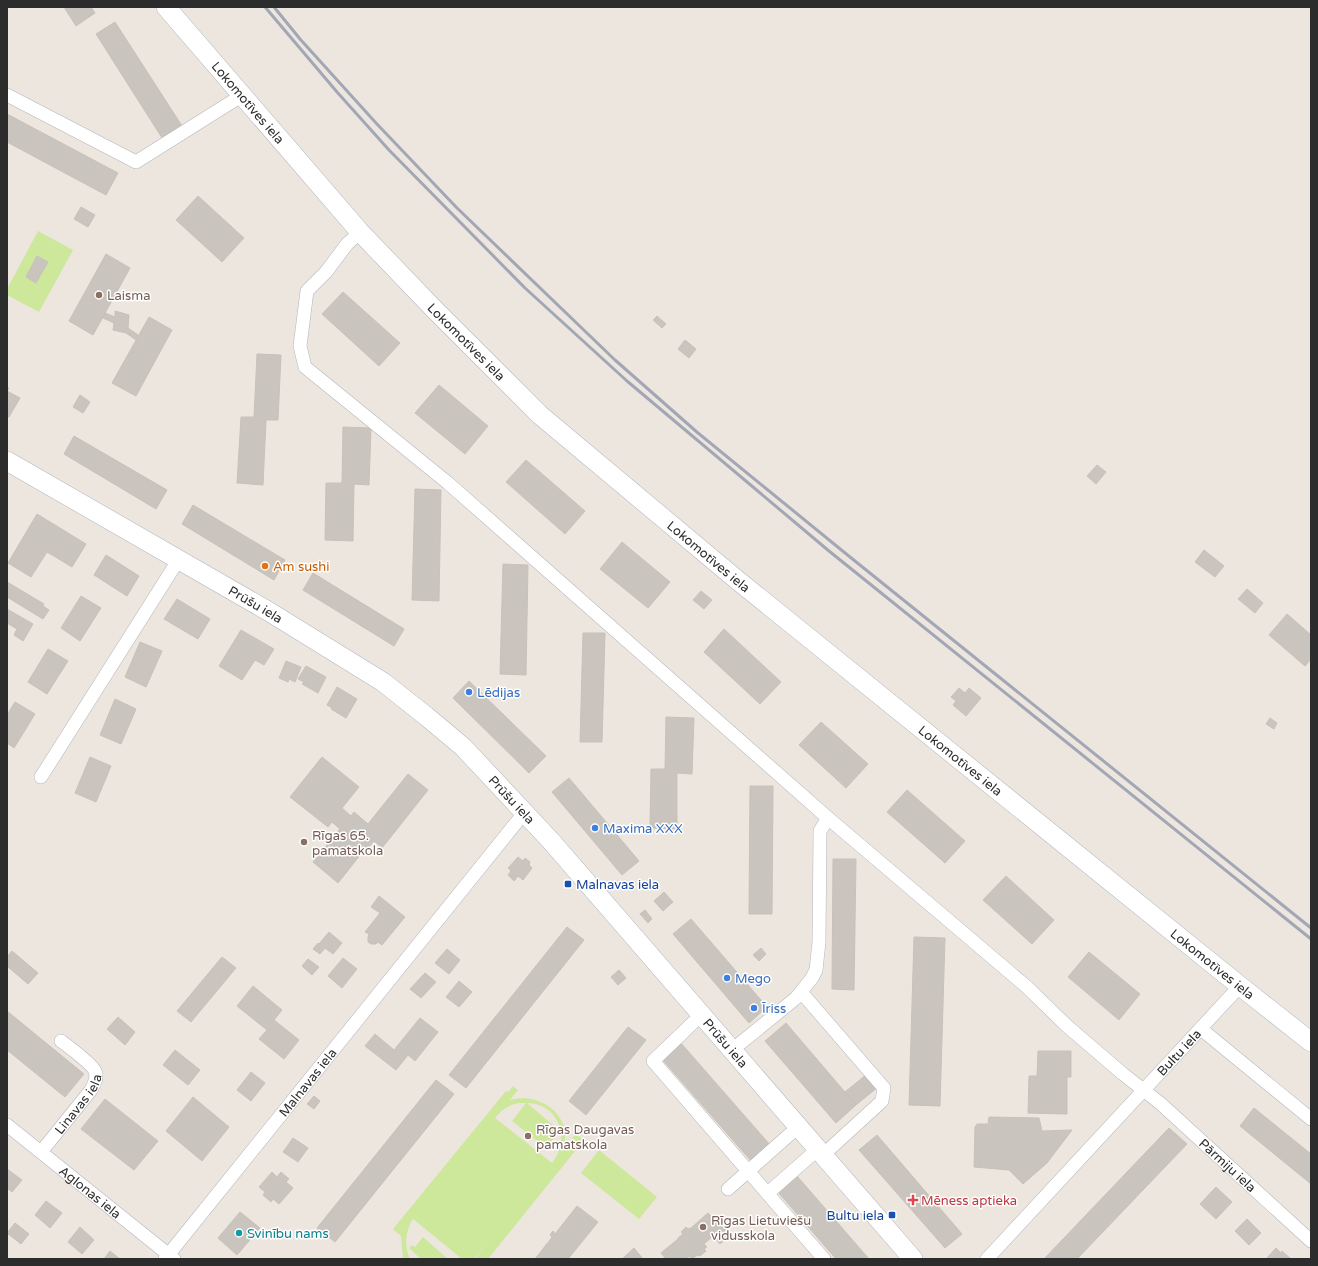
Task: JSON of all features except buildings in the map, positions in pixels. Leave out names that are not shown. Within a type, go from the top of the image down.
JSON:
[{"type":"street","name":"Lokomotīves iela","points":[[166,7],[241,96],[360,232],[434,309],[540,414],[736,579],[1311,1042]]},
{"type":"street","points":[[7,94],[136,162],[241,96]]},
{"type":"street","name":"Pārmiju iela","points":[[360,232],[347,244],[326,272],[307,291],[300,346],[305,367],[448,483],[828,818],[1027,987],[1067,1026],[1100,1055],[1160,1103],[1311,1241]]},
{"type":"street","name":"Prūšu iela","points":[[7,461],[268,611],[383,682],[462,747],[556,847],[913,1259]]},
{"type":"street","points":[[41,777],[179,559]]},
{"type":"street","name":"Malnavas iela","points":[[169,1258],[524,812]]},
{"type":"street","points":[[732,1050],[801,992],[812,978],[816,970],[819,942],[820,831],[828,818]]},
{"type":"street","name":"Bultu iela","points":[[987,1259],[1240,986]]},
{"type":"street","points":[[768,1193],[882,1102],[884,1088],[801,992]]},
{"type":"street","points":[[701,1015],[653,1061],[824,1259]]},
{"type":"street","points":[[1201,1028],[1311,1120]]},
{"type":"street","name":"Linavas iela","points":[[41,1152],[96,1082],[95,1072],[90,1065],[61,1041]]},
{"type":"street","name":"Aglonas iela","points":[[7,1125],[169,1258]]},
{"type":"street","points":[[728,1189],[798,1127]]},
{"type":"green space","points":[[38,231],[73,250],[39,312],[7,295],[7,289]]},
{"type":"green space","points":[[513,1086],[518,1090],[510,1100],[526,1098],[534,1100],[541,1102],[554,1111],[564,1127],[565,1146],[576,1134],[584,1140],[488,1259],[475,1259],[487,1243],[474,1259],[462,1259],[413,1219],[408,1229],[406,1239],[410,1259],[403,1259],[401,1236],[393,1229],[506,1091],[508,1092]],"holes":[[[519,1103],[526,1103],[512,1121],[546,1148],[560,1131],[527,1103],[538,1105],[547,1109],[559,1124],[561,1134],[561,1144],[558,1154],[552,1163],[495,1118],[500,1112],[509,1106]]]},
{"type":"green space","points":[[599,1150],[657,1197],[639,1219],[581,1173]]},
{"type":"green space","points":[[423,1237],[448,1259],[421,1259],[409,1248],[412,1245],[415,1247]]},
{"type":"railway","points":[[265,7],[337,92],[389,150],[525,288],[627,381],[829,551],[1311,939]]},
{"type":"railway","points":[[274,7],[300,39],[376,123],[457,208],[615,360],[698,433],[1311,928]]},
{"type":"place","name":"Laisma","points":[[99,295]]},
{"type":"place","name":"Am sushi","points":[[265,566]]},
{"type":"place","name":"Lēdijas","points":[[469,692]]},
{"type":"place","name":"Maxima XXX","points":[[595,828]]},
{"type":"place","name":"Rīgas 65. pamatskola","points":[[304,842]]},
{"type":"place","name":"Malnavas iela","points":[[568,884]]},
{"type":"place","name":"Mego","points":[[727,978]]},
{"type":"place","name":"Īriss","points":[[754,1008]]},
{"type":"place","name":"Rīgas Daugavas pamatskola","points":[[528,1136]]},
{"type":"place","name":"Mēness aptieka","points":[[913,1200]]},
{"type":"place","name":"Bultu iela","points":[[892,1215]]},
{"type":"place","name":"Rīgas Lietuviešu vidusskola","points":[[703,1227]]},
{"type":"place","name":"Svinību nams","points":[[239,1233]]}]
